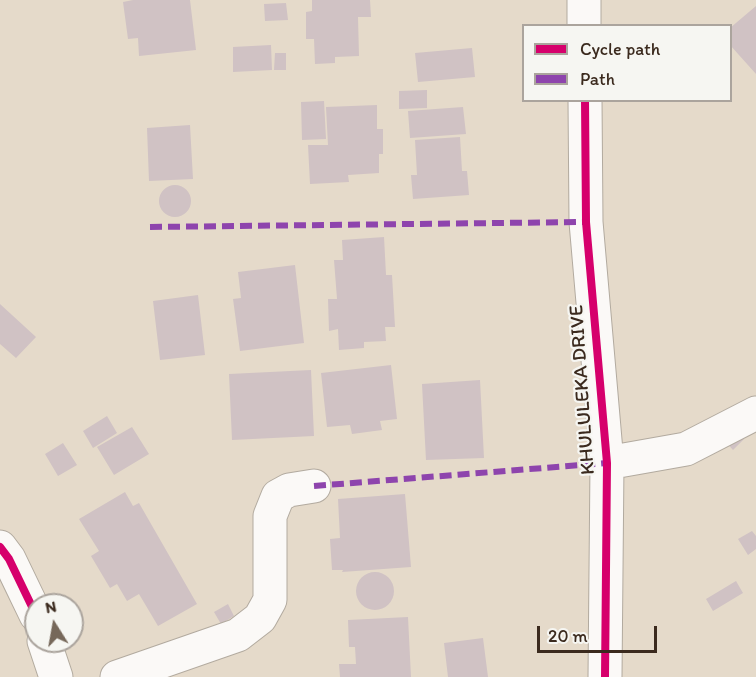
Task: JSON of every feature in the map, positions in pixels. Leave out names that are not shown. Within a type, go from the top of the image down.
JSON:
[{"type":"street","points":[[584,0],[584,24]]},
{"type":"street","name":"KHULULEKA DRIVE","points":[[585,102],[586,222],[607,463],[605,677]]},
{"type":"street","points":[[607,463],[686,449],[756,413]]},
{"type":"street","points":[[117,677],[238,635],[260,618],[270,600],[270,516],[278,496],[289,490],[314,486]]},
{"type":"street","points":[[0,547],[9,559],[25,593]]},
{"type":"street","points":[[48,653],[56,677]]},
{"type":"building","points":[[190,0],[196,50],[139,56],[138,38],[128,39],[123,2]]},
{"type":"building","points":[[312,0],[370,0],[371,17],[358,17],[359,56],[335,57],[335,63],[315,64],[314,39],[306,39],[306,12],[312,11]]},
{"type":"building","points":[[286,3],[288,20],[265,21],[264,4]]},
{"type":"building","points":[[756,6],[756,74],[732,47],[732,26]]},
{"type":"building","points":[[271,45],[272,70],[233,72],[233,47]]},
{"type":"building","points":[[472,48],[475,77],[418,82],[415,53]]},
{"type":"building","points":[[275,53],[286,53],[286,70],[274,70]]},
{"type":"building","points":[[427,90],[427,108],[399,109],[399,91]]},
{"type":"building","points":[[324,101],[326,139],[302,140],[301,102]]},
{"type":"building","points":[[377,105],[377,129],[383,129],[383,154],[379,154],[379,173],[348,175],[349,182],[310,184],[308,145],[328,145],[326,107]]},
{"type":"building","points":[[463,107],[466,134],[410,138],[408,111]]},
{"type":"building","points":[[190,125],[193,179],[149,181],[147,128]]},
{"type":"building","points":[[460,137],[462,171],[467,171],[469,195],[413,199],[411,175],[417,175],[415,140]]},
{"type":"building","points":[[175,185],[186,190],[191,201],[186,212],[175,217],[164,212],[159,201],[164,190]]},
{"type":"building","points":[[384,237],[386,275],[392,275],[395,327],[385,327],[386,341],[364,342],[364,348],[339,350],[338,329],[329,331],[328,299],[337,299],[334,260],[343,260],[342,240]]},
{"type":"building","points":[[295,265],[304,343],[240,351],[233,299],[241,298],[238,272]]},
{"type":"building","points":[[198,295],[205,355],[160,360],[153,301]]},
{"type":"building","points":[[0,304],[36,337],[16,358],[0,344]]},
{"type":"building","points":[[391,365],[397,419],[380,421],[382,430],[352,434],[350,425],[327,427],[321,373]]},
{"type":"building","points":[[311,370],[314,436],[232,440],[229,374]]},
{"type":"building","points":[[480,380],[484,458],[426,460],[422,384]]},
{"type":"building","points":[[107,416],[117,433],[93,448],[83,431]]},
{"type":"building","points":[[132,427],[149,454],[114,475],[97,447]]},
{"type":"building","points":[[736,430],[744,439],[733,450],[724,440]]},
{"type":"building","points":[[63,443],[77,465],[58,476],[45,454]]},
{"type":"building","points":[[125,492],[133,506],[139,503],[197,604],[158,626],[139,594],[127,601],[117,584],[110,588],[91,556],[99,551],[79,519]]},
{"type":"building","points":[[405,494],[411,567],[342,572],[343,570],[332,570],[330,539],[340,538],[338,499]]},
{"type":"building","points":[[752,531],[756,536],[756,549],[748,555],[738,539]]},
{"type":"building","points":[[375,572],[388,578],[394,591],[388,604],[375,610],[362,604],[356,591],[362,578]]},
{"type":"building","points":[[736,581],[743,593],[713,611],[706,599]]},
{"type":"building","points":[[228,604],[234,616],[221,624],[214,612]]},
{"type":"building","points":[[408,617],[411,677],[340,677],[339,664],[356,664],[355,647],[349,647],[348,620]]},
{"type":"building","points":[[483,638],[488,677],[448,677],[444,643]]},
{"type":"marked path","points":[[150,227],[586,222]]},
{"type":"marked path","points":[[314,486],[607,463]]},
{"type":"cycle path","points":[[585,102],[586,222],[607,463],[605,677]]},
{"type":"cycle path","points":[[0,547],[9,559],[25,593]]}]
